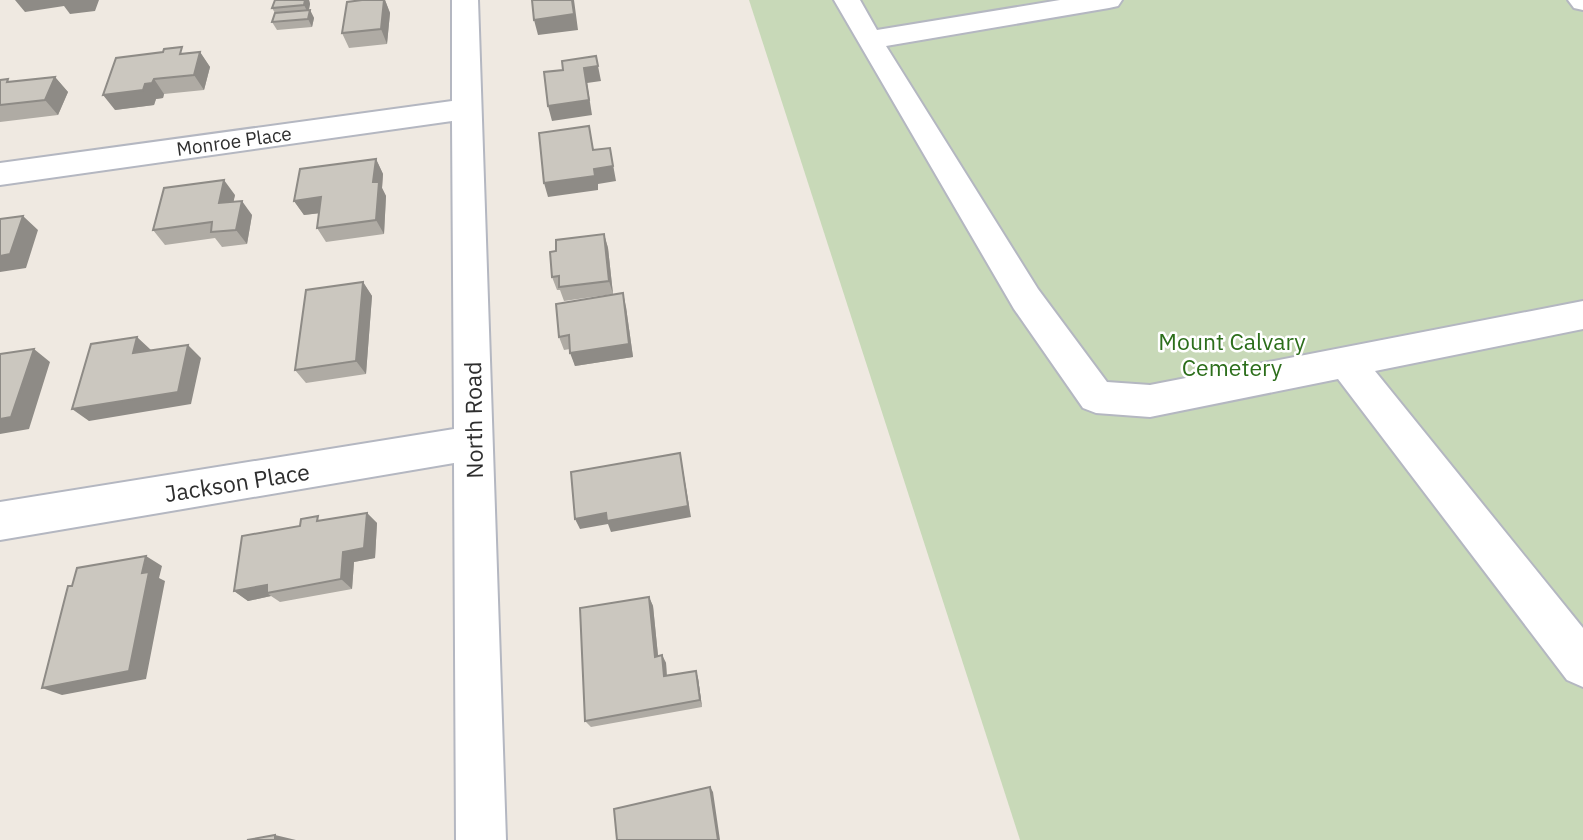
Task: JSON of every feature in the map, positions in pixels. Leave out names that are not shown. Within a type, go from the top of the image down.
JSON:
[{"type":"street","name":"North Road","points":[[465,0],[481,840]]},
{"type":"street","points":[[847,0],[1026,299],[1096,397],[1150,401],[1346,362],[1577,324]]},
{"type":"street","points":[[869,40],[1109,0]]},
{"type":"street","name":"Monroe Place","points":[[0,173],[467,109]]},
{"type":"street","points":[[1346,362],[1583,664]]},
{"type":"street","name":"Jackson Place","points":[[0,521],[474,443]]},
{"type":"green space","name":"Mount Calvary Cemetery","points":[[749,0],[1583,0],[1583,840],[1020,840]]},
{"type":"building","points":[[275,0],[305,0],[304,5],[272,8]]},
{"type":"building","points":[[384,0],[381,29],[342,33],[347,2]]},
{"type":"building","points":[[532,0],[572,0],[574,14],[534,20]]},
{"type":"building","points":[[310,10],[308,19],[272,22],[275,13]]},
{"type":"building","points":[[182,47],[180,54],[200,52],[194,75],[154,79],[152,83],[145,84],[143,90],[103,95],[116,58]]},
{"type":"building","points":[[596,56],[598,66],[584,68],[589,100],[548,106],[544,72],[563,70],[562,61]]},
{"type":"building","points":[[55,77],[45,100],[0,105],[0,80],[8,79],[7,82]]},
{"type":"building","points":[[589,126],[593,150],[610,148],[613,166],[594,169],[595,176],[544,183],[539,133]]},
{"type":"building","points":[[376,159],[373,182],[379,182],[376,220],[317,228],[321,197],[294,201],[300,169]]},
{"type":"building","points":[[224,180],[219,203],[242,201],[236,230],[211,232],[212,222],[153,230],[164,188]]},
{"type":"building","points":[[23,216],[10,254],[0,256],[0,219]]},
{"type":"building","points":[[604,234],[609,281],[559,287],[559,276],[552,277],[550,252],[556,251],[556,240]]},
{"type":"building","points":[[363,282],[356,361],[295,370],[306,290]]},
{"type":"building","points":[[623,293],[629,344],[570,353],[569,335],[559,337],[556,304]]},
{"type":"building","points":[[137,337],[133,353],[188,345],[178,392],[72,409],[91,344]]},
{"type":"building","points":[[34,349],[11,417],[0,419],[0,354]]},
{"type":"building","points":[[680,453],[688,506],[607,521],[606,513],[575,519],[571,472]]},
{"type":"building","points":[[367,513],[364,548],[343,552],[341,579],[267,593],[267,585],[234,591],[242,536],[300,526],[301,519],[318,516],[317,521]]},
{"type":"building","points":[[146,556],[142,573],[149,572],[129,671],[42,688],[68,586],[72,586],[77,568]]},
{"type":"building","points":[[649,597],[655,657],[662,655],[664,676],[696,671],[700,700],[585,721],[580,608]]},
{"type":"building","points":[[710,787],[718,840],[617,840],[614,809]]},
{"type":"building","points":[[275,835],[275,840],[247,840]]}]
